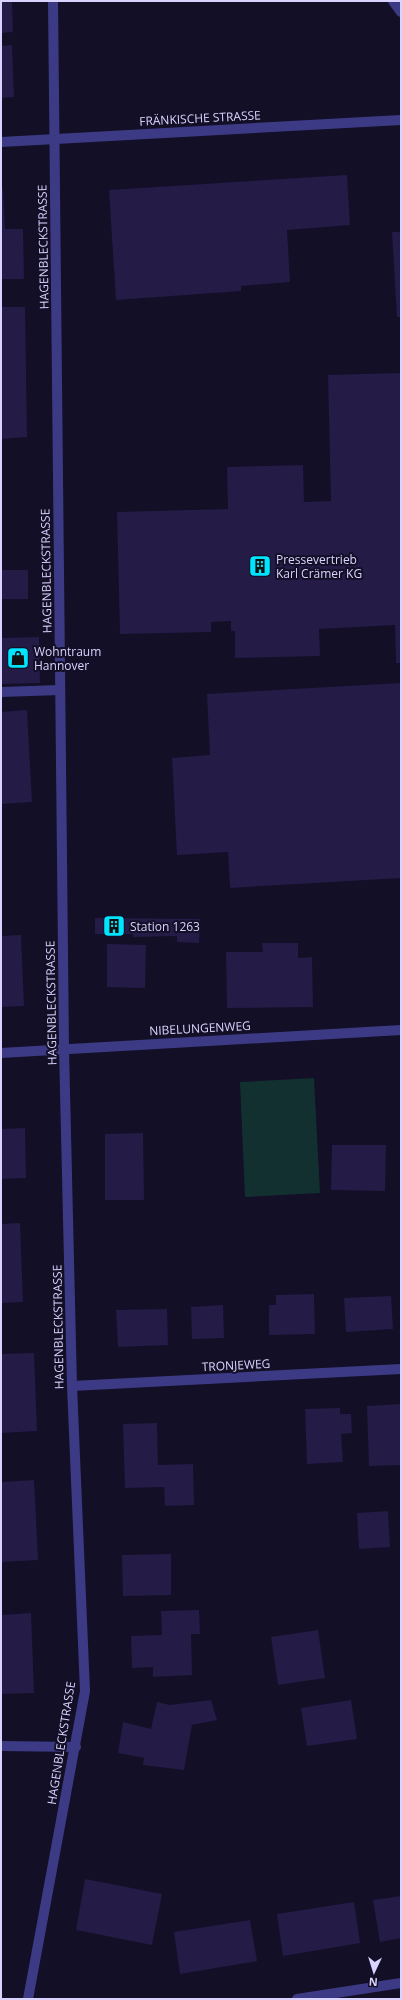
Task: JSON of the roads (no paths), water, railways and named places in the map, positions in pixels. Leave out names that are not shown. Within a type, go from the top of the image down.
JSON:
[{"type":"street","name":"HAGENBLECKSTRASSE","points":[[28,1999],[76,1747],[85,1691],[72,1386],[64,1049],[53,1]]},
{"type":"street","points":[[393,1],[401,12]]},
{"type":"street","name":"FRÄNKISCHE STRASSE","points":[[1,142],[401,120]]},
{"type":"street","points":[[1,692],[60,690]]},
{"type":"street","name":"NIBELUNGENWEG","points":[[1,1052],[401,1030]]},
{"type":"street","name":"TRONJEWEG","points":[[72,1386],[401,1369]]},
{"type":"street","points":[[1,1746],[76,1747]]},
{"type":"street","points":[[298,1999],[401,1983]]},
{"type":"place","name":"Pressevertrieb Karl Crämer KG","points":[[260,566]]},
{"type":"place","name":"Wohntraum Hannover","points":[[18,658]]},
{"type":"place","name":"Station 1263","points":[[114,926]]}]
